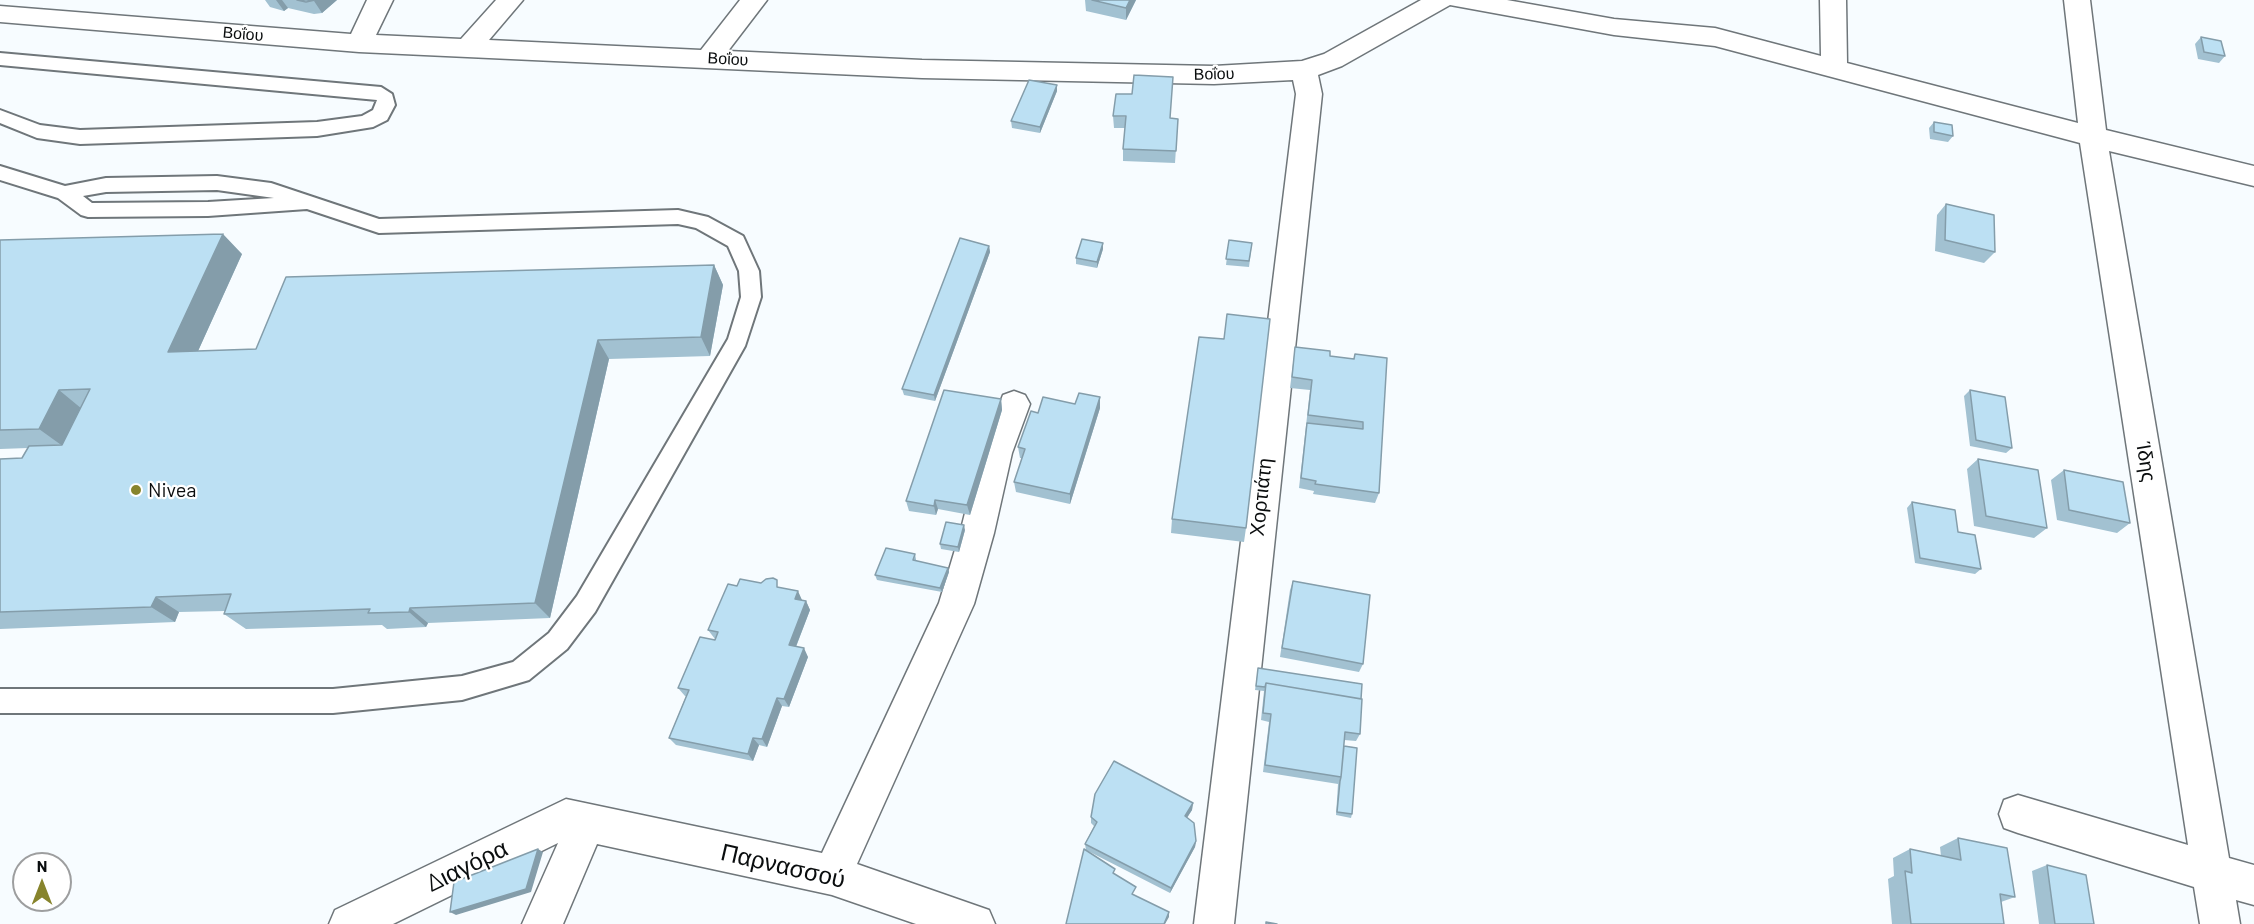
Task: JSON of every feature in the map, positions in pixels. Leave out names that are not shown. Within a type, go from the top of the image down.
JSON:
[{"type":"street","points":[[359,43],[381,0]]},
{"type":"street","points":[[469,47],[510,0]]},
{"type":"street","points":[[709,58],[754,0]]},
{"type":"street","name":"Βοΐου","points":[[5,9],[359,43],[978,71],[1214,75],[1304,70],[1334,60],[1440,0]]},
{"type":"street","points":[[1459,0],[1614,27],[1714,37],[2093,137],[2254,176]]},
{"type":"street","points":[[1833,0],[1834,69]]},
{"type":"street","name":"Ίδης","points":[[2077,0],[2093,137],[2220,924]]},
{"type":"street","name":"Χορτιάτη","points":[[1214,924],[1309,93],[1304,70]]},
{"type":"street","points":[[832,875],[956,604],[996,453],[1014,404]]},
{"type":"street","points":[[2018,814],[2254,885]]},
{"type":"street","name":"Διαγόρα","points":[[349,924],[566,818],[587,822]]},
{"type":"street","points":[[542,924],[587,822]]},
{"type":"street","name":"Παρνασσού","points":[[587,822],[832,875],[975,924]]},
{"type":"lane","points":[[0,59],[381,93],[386,98],[386,105],[380,115],[366,122],[317,129],[80,137],[37,130],[0,116]]},
{"type":"lane","points":[[0,173],[65,193],[106,185],[217,183],[271,190],[307,204],[379,226],[678,217],[701,222],[736,241],[748,271],[751,297],[738,340],[650,497],[586,604],[558,641],[520,672],[462,688],[333,701],[0,701]]},
{"type":"building","points":[[1092,0],[1130,0],[1126,8]]},
{"type":"building","points":[[2201,37],[2221,41],[2225,56],[2204,52]]},
{"type":"building","points":[[1134,75],[1173,77],[1170,118],[1178,119],[1176,151],[1123,149],[1126,116],[1113,116],[1116,94],[1132,94]]},
{"type":"building","points":[[1029,80],[1057,85],[1040,127],[1011,121]]},
{"type":"building","points":[[1934,122],[1952,125],[1953,136],[1934,132]]},
{"type":"building","points":[[1946,204],[1994,215],[1995,252],[1945,240]]},
{"type":"building","points":[[223,234],[168,352],[256,349],[286,277],[714,265],[701,337],[598,340],[535,603],[410,608],[409,612],[368,613],[370,609],[224,614],[231,594],[156,597],[151,607],[0,612],[0,459],[22,458],[29,446],[62,445],[90,389],[59,390],[39,429],[0,430],[0,240]]},
{"type":"building","points":[[960,238],[989,246],[934,395],[902,389]]},
{"type":"building","points":[[1082,239],[1103,243],[1097,262],[1076,258]]},
{"type":"building","points":[[1229,240],[1252,243],[1249,261],[1226,259]]},
{"type":"building","points":[[1227,314],[1270,319],[1246,528],[1172,519],[1199,337],[1224,339]]},
{"type":"building","points":[[1295,347],[1330,351],[1330,356],[1354,359],[1355,354],[1387,358],[1379,493],[1315,484],[1316,481],[1301,478],[1307,423],[1363,429],[1363,422],[1308,415],[1312,380],[1292,377]]},
{"type":"building","points":[[944,390],[1001,399],[967,505],[935,500],[934,506],[906,501]]},
{"type":"building","points":[[1970,390],[2005,397],[2012,448],[1976,440]]},
{"type":"building","points":[[1079,393],[1100,397],[1070,494],[1014,482],[1025,449],[1018,447],[1031,411],[1038,413],[1043,397],[1075,404]]},
{"type":"building","points":[[1978,459],[2038,470],[2047,528],[1986,516]]},
{"type":"building","points":[[2064,470],[2123,482],[2130,523],[2069,510]]},
{"type":"building","points":[[1912,502],[1955,510],[1958,532],[1975,535],[1981,569],[1920,558]]},
{"type":"building","points":[[946,522],[964,525],[958,547],[940,544]]},
{"type":"building","points":[[886,548],[915,554],[913,560],[948,568],[940,588],[875,575]]},
{"type":"building","points":[[773,578],[777,580],[777,587],[798,591],[795,599],[806,601],[789,645],[804,648],[784,699],[777,698],[762,739],[753,738],[748,754],[669,738],[689,690],[678,688],[700,637],[715,640],[718,632],[708,630],[728,584],[737,586],[740,579],[761,583]]},
{"type":"building","points":[[1293,581],[1370,595],[1363,664],[1282,648]]},
{"type":"building","points":[[1258,668],[1362,684],[1361,699],[1266,683],[1265,687],[1256,686]]},
{"type":"building","points":[[1266,683],[1362,699],[1360,734],[1345,732],[1341,777],[1265,765],[1271,714],[1263,713]]},
{"type":"building","points":[[1344,746],[1357,748],[1352,814],[1337,812]]},
{"type":"building","points":[[1114,761],[1193,803],[1185,816],[1194,823],[1196,841],[1171,888],[1085,844],[1097,822],[1091,817],[1095,794]]},
{"type":"building","points":[[1958,838],[2007,848],[2015,897],[2000,894],[2004,924],[1911,924],[1905,871],[1912,873],[1910,849],[1961,860]]},
{"type":"building","points":[[538,849],[526,889],[450,912],[454,882]]},
{"type":"building","points":[[1084,849],[1115,869],[1113,873],[1136,887],[1132,894],[1169,912],[1164,924],[1066,924]]},
{"type":"building","points":[[2047,865],[2086,875],[2094,924],[2055,924]]},
{"type":"place","name":"Nivea","points":[[136,490]]}]
